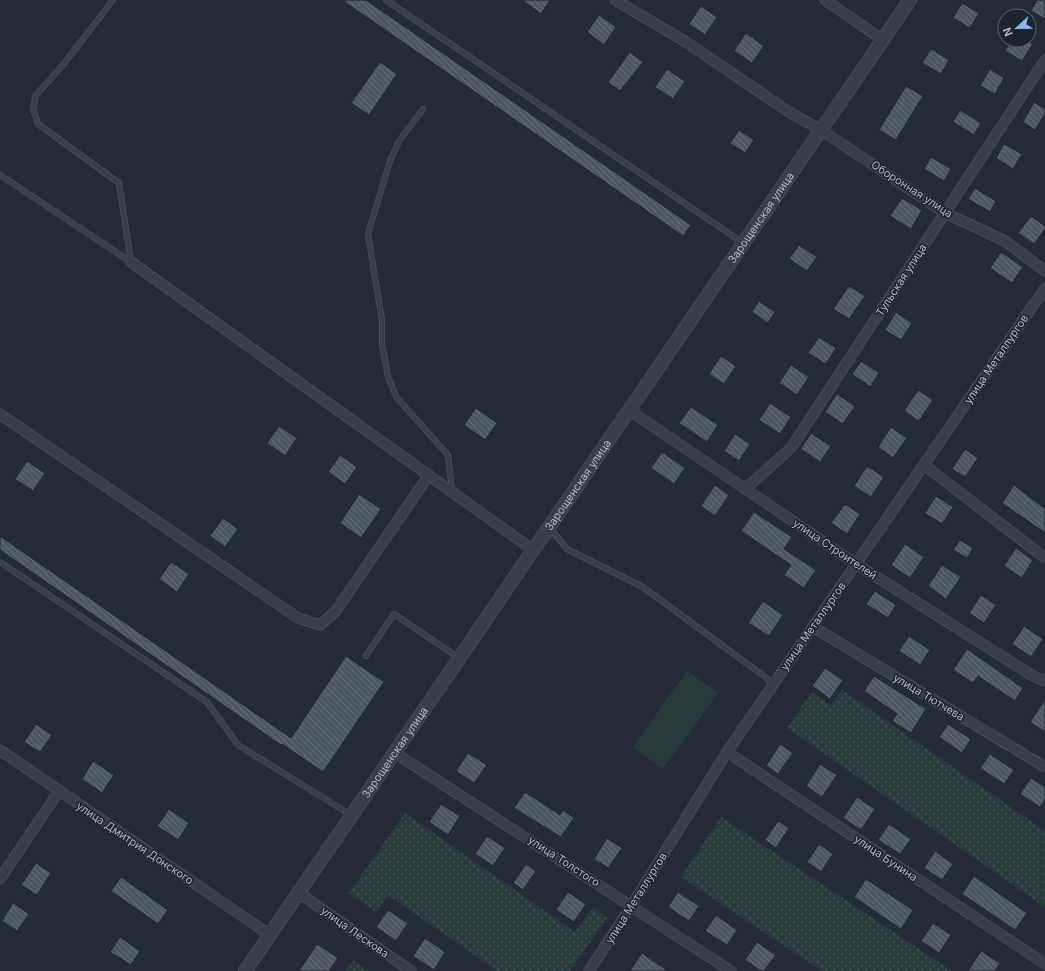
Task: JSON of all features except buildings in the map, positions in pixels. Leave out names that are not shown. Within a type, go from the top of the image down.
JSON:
[{"type":"street","name":"Оборонная улица","points":[[615,0],[686,42],[789,112],[821,130],[945,213],[1006,241],[1045,271]]},
{"type":"street","points":[[825,0],[883,40]]},
{"type":"street","name":"Зарощенская улица","points":[[245,971],[910,0]]},
{"type":"street","name":"Тульская улица","points":[[745,489],[791,448],[1045,60]]},
{"type":"street","points":[[131,262],[533,550]]},
{"type":"street","name":"улица Металлургов","points":[[589,971],[727,752],[773,683],[1045,288]]},
{"type":"street","name":"улица Строителей","points":[[629,410],[856,564],[1033,676],[1045,681]]},
{"type":"street","points":[[0,414],[298,618],[320,626],[335,612],[429,475]]},
{"type":"street","points":[[924,465],[1045,558]]},
{"type":"street","name":"улица Тютчева","points":[[813,627],[1045,767]]},
{"type":"street","name":"улица Дмитрия Донского","points":[[0,750],[270,935]]},
{"type":"street","name":"улица Бунина","points":[[727,752],[1045,964]]},
{"type":"street","name":"улица Толстого","points":[[395,753],[632,905],[731,971]]},
{"type":"street","points":[[0,879],[59,791]]},
{"type":"street","name":"улица Лескова","points":[[299,893],[411,971]]},
{"type":"lane","points":[[113,0],[63,65],[36,95],[33,108],[38,124],[119,183],[131,262]]},
{"type":"lane","points":[[386,0],[743,243]]},
{"type":"lane","points":[[423,109],[399,141],[390,161],[368,234],[382,320],[382,344],[388,377],[397,398],[448,455],[452,492]]},
{"type":"lane","points":[[0,175],[131,262]]},
{"type":"lane","points":[[549,528],[567,549],[643,587],[773,683]]},
{"type":"lane","points":[[0,562],[208,702],[238,745],[351,815]]},
{"type":"lane","points":[[366,656],[394,614],[460,658]]},
{"type":"green space","points":[[687,671],[718,693],[663,769],[633,747]]},
{"type":"green space","points":[[842,690],[1045,831],[1045,907],[787,728],[812,692],[831,705]]},
{"type":"green space","points":[[405,813],[575,932],[593,907],[607,918],[570,971],[497,971],[388,895],[376,912],[349,893]]},
{"type":"green space","points":[[721,817],[952,971],[822,971],[681,877]]},
{"type":"green space","points":[[353,960],[369,971],[346,971]]}]
